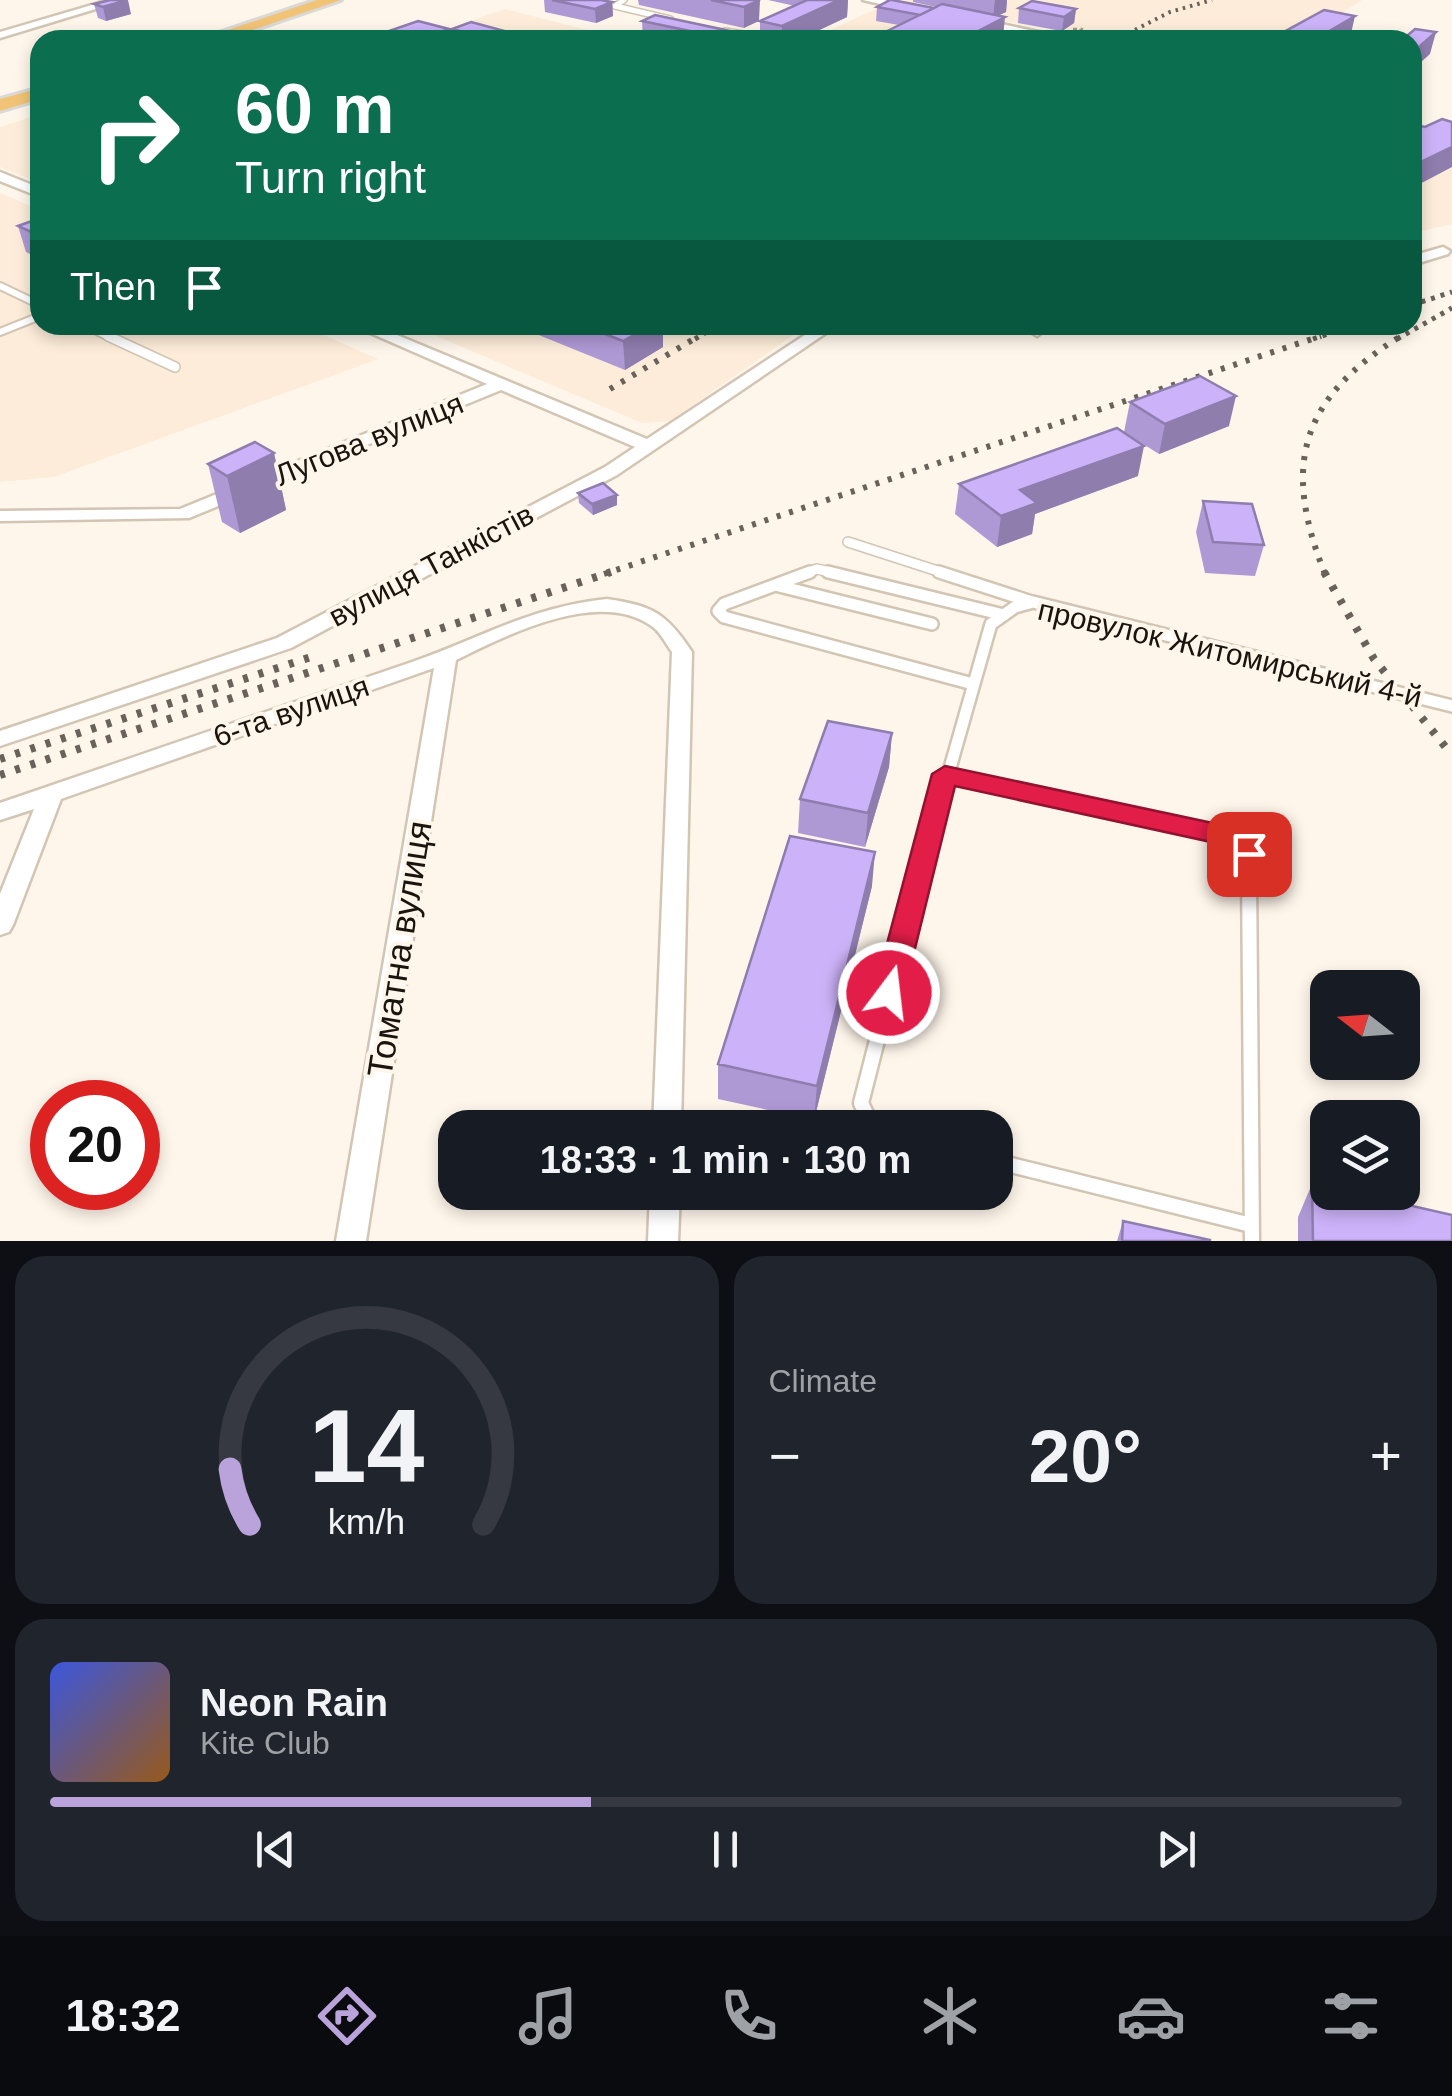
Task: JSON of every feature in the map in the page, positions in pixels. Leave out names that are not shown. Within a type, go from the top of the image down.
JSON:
[{"type":"main road","points":[[238,30],[333,0]]},
{"type":"main road","points":[[0,105],[30,95]]},
{"type":"street","points":[[0,35],[120,0]]},
{"type":"street","points":[[868,0],[928,12]]},
{"type":"street","points":[[965,20],[1023,30]]},
{"type":"street","points":[[0,176],[30,188]]},
{"type":"street","points":[[1422,258],[1442,251]]},
{"type":"street","points":[[384,335],[650,447]]},
{"type":"street","name":"вулиця Танкістів","points":[[0,739],[284,642],[650,447],[815,335]]},
{"type":"street","name":"Лугова вулиця","points":[[0,516],[182,514],[501,384]]},
{"type":"street","name":"6-та вулиця","points":[[0,812],[446,657],[482,638],[579,604],[625,608],[660,621],[675,634],[682,652],[668,1110]]},
{"type":"street","name":"Томатна вулиця","points":[[351,1241],[446,657]]},
{"type":"street","points":[[0,925],[51,795]]},
{"type":"street","points":[[664,1241],[665,1210]]},
{"type":"lane","points":[[624,0],[614,6],[674,20]]},
{"type":"lane","points":[[769,30],[780,25]]},
{"type":"lane","points":[[710,28],[722,30]]},
{"type":"lane","points":[[0,286],[30,300]]},
{"type":"lane","points":[[0,332],[30,320]]},
{"type":"lane","points":[[106,335],[176,367]]},
{"type":"lane","points":[[848,542],[1033,602]]},
{"type":"lane","points":[[972,684],[724,617],[718,611],[724,604],[808,571],[829,570],[1004,615]]},
{"type":"lane","points":[[774,584],[932,624]]},
{"type":"lane","name":"провулок Житомирський 4-й","points":[[864,1110],[861,1102],[945,774],[991,624],[1004,615],[1033,602],[1452,706]]},
{"type":"lane","points":[[945,774],[1222,834],[1239,840],[1249,854],[1251,1233],[1013,1166]]},
{"type":"shaded area","points":[[895,0],[1362,0],[1316,30],[1053,30]]},
{"type":"shaded area","points":[[880,7],[986,30],[831,30]]},
{"type":"shaded area","points":[[505,9],[588,30],[445,30]]},
{"type":"shaded area","points":[[656,24],[683,30],[640,30]]},
{"type":"shaded area","points":[[30,117],[30,179],[0,167],[0,127]]},
{"type":"shaded area","points":[[1422,136],[1452,145],[1452,224],[1422,231]]},
{"type":"shaded area","points":[[0,193],[30,206],[30,335],[324,335],[378,359],[54,477],[0,482]]},
{"type":"shaded area","points":[[434,335],[794,335],[670,421],[642,423]]},
{"type":"building","points":[[127,0],[103,7],[94,4]]},
{"type":"building","points":[[552,0],[601,0],[612,2],[595,9]]},
{"type":"building","points":[[711,0],[760,0],[744,7]]},
{"type":"building","points":[[807,0],[839,0],[782,26],[760,21]]},
{"type":"building","points":[[890,0],[934,8],[920,15],[877,7]]},
{"type":"building","points":[[1032,1],[1076,9],[1064,17],[1019,8]]},
{"type":"building","points":[[942,4],[1005,17],[980,30],[889,30]]},
{"type":"building","points":[[1324,10],[1355,16],[1331,30],[1287,30]]},
{"type":"building","points":[[655,15],[726,30],[685,30],[642,21]]},
{"type":"building","points":[[418,21],[449,29],[446,30],[392,30]]},
{"type":"building","points":[[471,22],[501,30],[456,30],[452,29]]},
{"type":"building","points":[[1422,30],[1436,32],[1422,44]]},
{"type":"building","points":[[1442,119],[1452,122],[1452,147],[1422,162],[1422,126]]},
{"type":"building","points":[[608,335],[634,335],[623,341]]},
{"type":"building","points":[[1200,376],[1236,396],[1165,424],[1130,402]]},
{"type":"building","points":[[1117,428],[1144,446],[1020,490],[1037,503],[1001,516],[959,484]]},
{"type":"building","points":[[255,442],[274,453],[227,476],[208,464]]},
{"type":"building","points":[[603,483],[617,495],[592,504],[578,493]]},
{"type":"building","points":[[1203,501],[1252,504],[1264,545],[1213,542]]},
{"type":"building","points":[[828,721],[892,733],[868,813],[800,799]]},
{"type":"building","points":[[790,836],[875,852],[817,1086],[718,1064]]},
{"type":"building","points":[[1420,1208],[1452,1215],[1452,1241],[1313,1241],[1312,1210]]},
{"type":"building","points":[[1123,1221],[1210,1240],[1210,1241],[1122,1241]]},
{"type":"railway","points":[[1135,30],[1170,12],[1212,0]]},
{"type":"railway","points":[[1422,302],[1452,292]]},
{"type":"railway","points":[[1422,325],[1452,308]]},
{"type":"railway","points":[[695,339],[702,335]]},
{"type":"railway","points":[[1313,339],[1325,335]]},
{"type":"railway","points":[[1397,339],[1404,335]]},
{"type":"railway","points":[[610,389],[699,336]]},
{"type":"railway","points":[[604,574],[1321,336]]},
{"type":"railway","points":[[1325,573],[1304,499],[1303,467],[1309,437],[1321,410],[1341,384],[1401,336]]},
{"type":"railway","points":[[0,775],[611,572]]},
{"type":"railway","points":[[1325,573],[1374,659],[1452,755]]},
{"type":"railway","points":[[0,759],[314,656]]},
{"type":"route","points":[[889,993],[945,774],[1222,834],[1239,840],[1249,854]]}]
